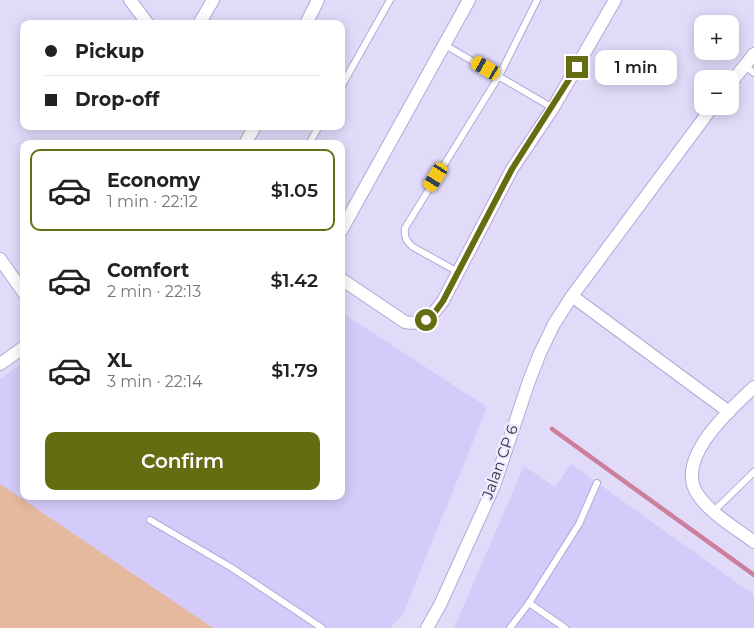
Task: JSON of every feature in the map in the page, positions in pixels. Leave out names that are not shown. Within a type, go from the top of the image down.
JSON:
[{"type":"street","points":[[130,0],[145,20]]},
{"type":"street","points":[[201,20],[213,0]]},
{"type":"street","points":[[308,20],[318,0]]},
{"type":"street","points":[[345,224],[469,0]]},
{"type":"street","points":[[345,282],[405,322],[414,324],[426,320],[435,312],[443,301],[512,169],[553,108],[615,0]]},
{"type":"street","points":[[739,77],[749,69],[754,54]]},
{"type":"street","name":"Jalan CP 6","points":[[427,628],[440,605],[494,486],[529,382],[554,324],[572,296],[706,115]]},
{"type":"street","points":[[0,259],[20,287]]},
{"type":"street","points":[[572,296],[729,412]]},
{"type":"street","points":[[0,364],[20,350]]},
{"type":"street","points":[[754,387],[705,440],[693,462],[690,477],[697,494],[714,512],[754,542]]},
{"type":"lane","points":[[345,80],[390,0]]},
{"type":"lane","points":[[458,272],[413,247],[404,236],[405,228],[499,76],[537,0]]},
{"type":"lane","points":[[445,45],[553,108]]},
{"type":"lane","points":[[714,512],[754,472]]},
{"type":"lane","points":[[510,628],[529,603],[579,524],[598,483]]},
{"type":"lane","points":[[150,520],[232,568],[322,628]]},
{"type":"lane","points":[[529,603],[565,628]]},
{"type":"shaded area","points":[[345,315],[487,407],[403,614],[390,628],[0,628],[0,379],[20,365],[20,500],[345,500]]},
{"type":"shaded area","points":[[571,464],[754,595],[754,628],[454,628],[524,466],[555,487]]},
{"type":"shaded area","points":[[0,484],[20,498],[20,500],[24,500],[213,628],[0,628]]},
{"type":"waterway","points":[[552,429],[754,575]]},
{"type":"route","points":[[426,320],[443,301],[512,169],[553,108],[577,67]]}]
